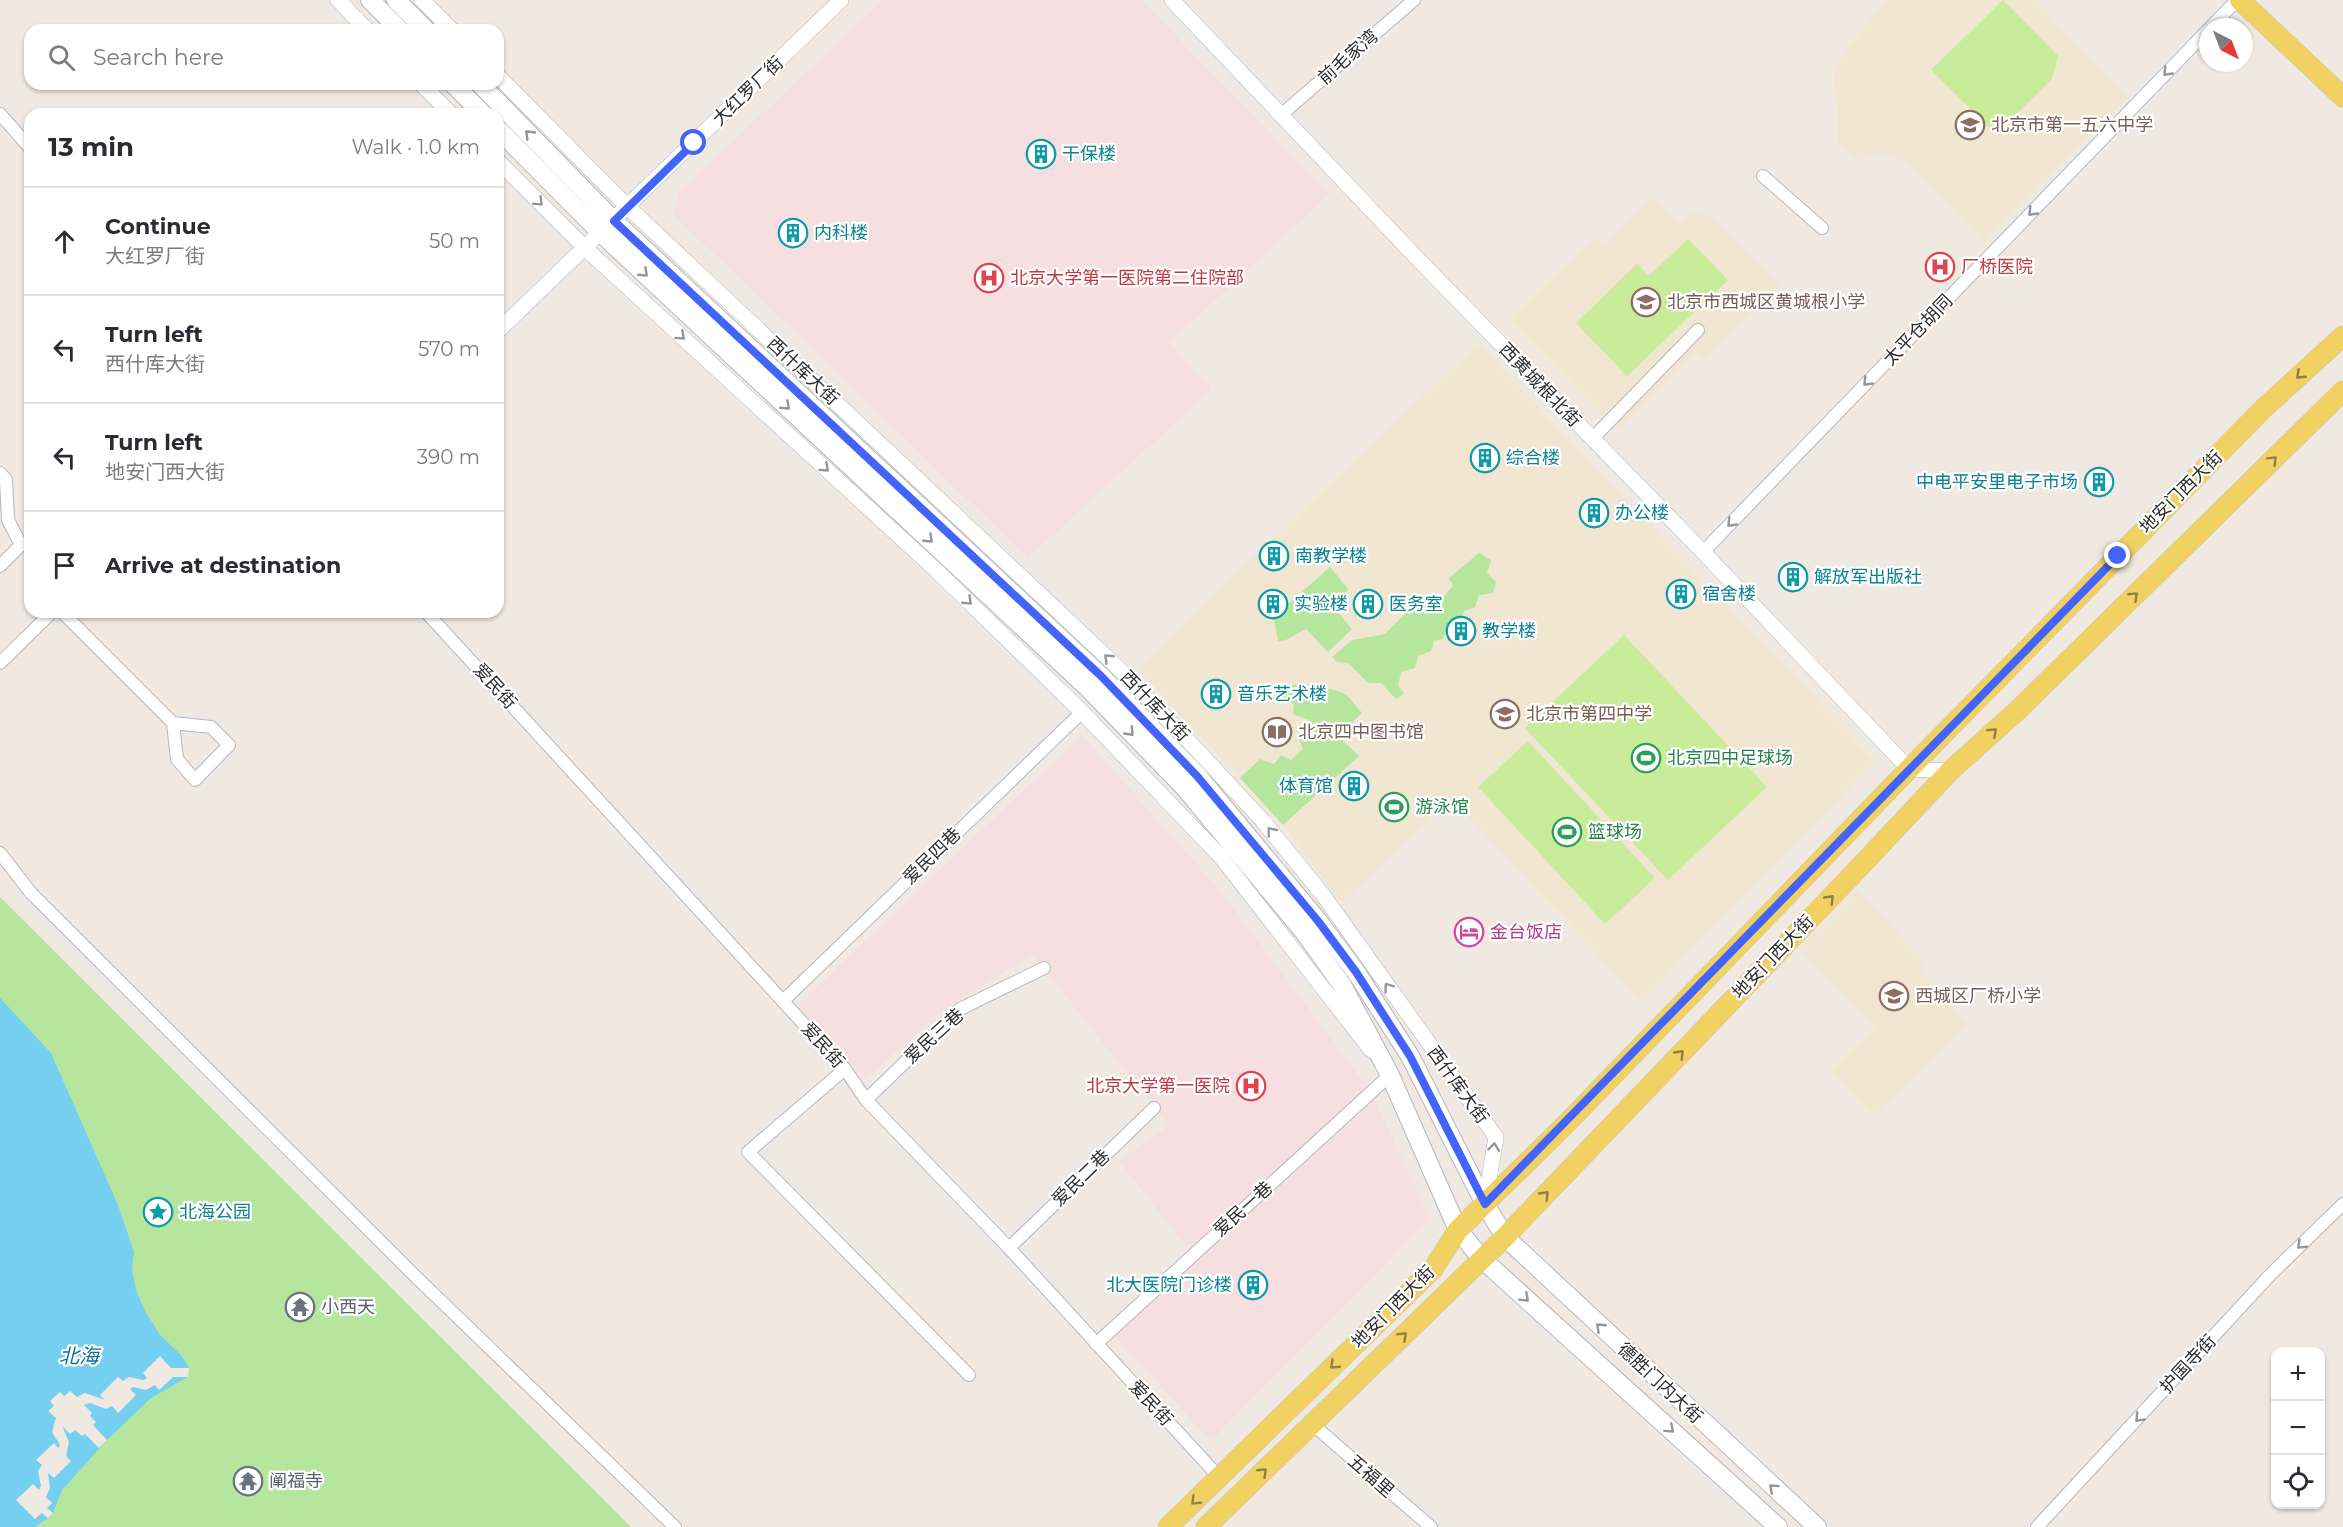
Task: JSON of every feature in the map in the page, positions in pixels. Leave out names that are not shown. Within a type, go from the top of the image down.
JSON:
[{"type":"main road","points":[[370,0],[394,24]]},
{"type":"main road","points":[[396,0],[420,24]]},
{"type":"main road","points":[[2239,0],[2343,97]]},
{"type":"main road","points":[[459,90],[477,108]]},
{"type":"main road","name":"西什库大街","points":[[485,90],[501,108]]},
{"type":"main road","name":"西什库大街","points":[[504,111],[608,227],[1089,689],[1185,788],[1305,933],[1336,976],[1390,1075],[1458,1230]]},
{"type":"main road","name":"西什库大街","points":[[504,134],[1101,676],[1212,792],[1318,921],[1356,972],[1410,1056],[1485,1204]]},
{"type":"main road","name":"地安门西大街","points":[[1168,1527],[1433,1269],[1458,1230],[1566,1124],[1909,769],[2263,409],[2343,336]]},
{"type":"main road","name":"地安门西大街","points":[[1206,1527],[1504,1237],[1855,873],[1950,771],[2026,702],[2343,391]]},
{"type":"main road","name":"德胜门内大街","points":[[1485,1204],[1504,1237],[1817,1527]]},
{"type":"main road","name":"德胜门内大街","points":[[1458,1230],[1482,1259],[1778,1527]]},
{"type":"street","points":[[338,0],[362,24]]},
{"type":"street","points":[[422,0],[446,24]]},
{"type":"street","name":"大红罗厂街","points":[[504,325],[841,0]]},
{"type":"street","name":"西黄城根北街","points":[[1172,0],[1909,769]]},
{"type":"street","name":"前毛家湾","points":[[1282,114],[1414,0]]},
{"type":"street","name":"太平仓胡同","points":[[2220,18],[2239,0]]},
{"type":"street","name":"太平仓胡同","points":[[1703,552],[2199,38]]},
{"type":"street","name":"西什库大街","points":[[504,82],[628,207],[1113,663],[1263,821],[1323,895],[1496,1137],[1485,1204]]},
{"type":"street","points":[[427,90],[444,108]]},
{"type":"street","points":[[449,108],[454,90]]},
{"type":"street","points":[[0,114],[24,141]]},
{"type":"street","name":"西什库大街","points":[[504,167],[585,248],[937,571],[1082,712],[1221,857],[1390,1075]]},
{"type":"street","points":[[1763,176],[1822,228]]},
{"type":"street","points":[[1593,438],[1698,330]]},
{"type":"street","points":[[0,473],[6,480],[9,520],[21,545],[0,566]]},
{"type":"street","points":[[0,663],[46,618]]},
{"type":"street","points":[[68,618],[173,723],[177,759],[195,780],[229,745],[211,727],[173,723]]},
{"type":"street","name":"爱民街","points":[[432,618],[845,1069],[866,1100],[1009,1248],[1219,1477]]},
{"type":"street","name":"爱民四巷","points":[[783,1001],[1082,712]]},
{"type":"street","points":[[1909,769],[1950,771]]},
{"type":"street","points":[[0,853],[32,893],[413,1274],[675,1527]]},
{"type":"street","name":"爱民三巷","points":[[866,1100],[960,1009],[1044,968]]},
{"type":"street","points":[[845,1069],[748,1152],[969,1375]]},
{"type":"street","name":"爱民一巷","points":[[1096,1344],[1390,1075]]},
{"type":"street","name":"爱民二巷","points":[[1009,1248],[1154,1108]]},
{"type":"street","name":"护国寺街","points":[[2037,1527],[2271,1274],[2343,1204]]},
{"type":"street","name":"五福里","points":[[1312,1424],[1431,1527]]},
{"type":"shaded area","name":"北京大学第一医院第二住院部","points":[[883,0],[1141,0],[1330,194],[1169,343],[1212,389],[1028,558],[673,214],[679,192]]},
{"type":"shaded area","name":"北京市第一五六中学","points":[[1888,0],[2036,0],[2128,98],[1984,243],[1907,165],[1886,153],[1875,154],[1861,161],[1838,144],[1838,106],[1833,82],[1834,72],[1849,46]]},
{"type":"shaded area","name":"北京市西城区黄城根小学","points":[[1652,197],[1679,222],[1693,212],[1711,217],[1781,285],[1706,360],[1697,351],[1619,432],[1510,319],[1596,237],[1605,246]]},
{"type":"shaded area","name":"北京市第四中学","points":[[1478,344],[1875,761],[1642,1002],[1452,799],[1341,903],[1283,825],[1137,668]]},
{"type":"shaded area","name":"北京大学第一医院","points":[[1082,735],[1223,894],[1371,1092],[1430,1219],[1211,1441],[1110,1331],[1193,1255],[1119,1161],[1169,1126],[1033,955],[944,1008],[866,1079],[797,1006]]},
{"type":"shaded area","name":"西城区厂桥小学","points":[[1858,891],[1924,961],[1917,968],[1969,1024],[1873,1115],[1831,1071],[1876,1028],[1799,948]]},
{"type":"green space","points":[[2003,0],[2058,56],[2052,79],[1996,134],[1931,70]]},
{"type":"green space","points":[[1688,239],[1728,280],[1627,376],[1576,323],[1637,264],[1649,276]]},
{"type":"green space","points":[[1479,553],[1491,560],[1487,573],[1496,582],[1493,593],[1479,595],[1475,607],[1464,611],[1460,623],[1448,626],[1443,639],[1434,641],[1431,651],[1418,656],[1415,668],[1401,672],[1398,686],[1404,693],[1396,699],[1381,683],[1368,683],[1348,663],[1337,662],[1332,657],[1352,640],[1385,634],[1420,599],[1432,595],[1442,598],[1453,586],[1449,578]]},
{"type":"green space","points":[[1330,567],[1348,589],[1337,611],[1352,629],[1328,652],[1306,629],[1286,640],[1278,641],[1274,617]]},
{"type":"green space","name":"北京四中足球场","points":[[1624,635],[1767,787],[1668,880],[1525,728]]},
{"type":"green space","points":[[1295,684],[1304,690],[1332,689],[1347,695],[1362,713],[1338,736],[1359,756],[1283,825],[1240,778],[1260,759],[1274,764],[1281,755],[1291,760],[1303,749],[1299,739],[1310,732],[1309,720],[1293,714],[1294,704],[1278,697],[1283,687]]},
{"type":"green space","name":"篮球场","points":[[1528,741],[1655,878],[1605,924],[1478,787]]},
{"type":"green space","name":"北海公园","points":[[0,897],[631,1527],[0,1527]]},
{"type":"water","name":"北海","points":[[0,998],[51,1053],[118,1205],[134,1252],[132,1269],[136,1290],[145,1311],[160,1335],[181,1355],[189,1368],[188,1377],[151,1398],[107,1440],[62,1490],[53,1513],[35,1527],[0,1527]]},
{"type":"pier","points":[[160,1356],[171,1368],[189,1368],[188,1377],[173,1377],[159,1390],[155,1385],[146,1390],[133,1387],[130,1389],[136,1395],[118,1413],[112,1406],[106,1409],[90,1403],[84,1405],[92,1413],[90,1416],[96,1422],[93,1425],[107,1440],[99,1448],[85,1434],[82,1436],[75,1430],[70,1434],[62,1426],[69,1442],[66,1456],[71,1461],[54,1478],[48,1473],[50,1488],[46,1497],[52,1503],[47,1508],[53,1513],[48,1518],[42,1513],[35,1519],[16,1500],[33,1484],[39,1490],[41,1486],[38,1471],[42,1465],[36,1460],[54,1443],[58,1448],[60,1445],[52,1432],[56,1418],[48,1411],[54,1406],[50,1401],[60,1392],[64,1396],[70,1391],[77,1397],[85,1393],[105,1400],[100,1395],[118,1377],[123,1381],[129,1377],[144,1380],[147,1378],[143,1373]]},
{"type":"place","name":"北京市第一五六中学","points":[[1970,125]]},
{"type":"place","name":"干保楼","points":[[1041,154]]},
{"type":"place","name":"内科楼","points":[[793,233]]},
{"type":"place","name":"厂桥医院","points":[[1940,267]]},
{"type":"place","name":"北京大学第一医院第二住院部","points":[[989,278]]},
{"type":"place","name":"北京市西城区黄城根小学","points":[[1646,302]]},
{"type":"place","name":"综合楼","points":[[1485,458]]},
{"type":"place","name":"中电平安里电子市场","points":[[2099,482]]},
{"type":"place","name":"办公楼","points":[[1594,513]]},
{"type":"place","name":"南教学楼","points":[[1274,556]]},
{"type":"place","name":"解放军出版社","points":[[1793,577]]},
{"type":"place","name":"宿舍楼","points":[[1681,594]]},
{"type":"place","name":"实验楼","points":[[1273,604]]},
{"type":"place","name":"医务室","points":[[1368,604]]},
{"type":"place","name":"教学楼","points":[[1461,631]]},
{"type":"place","name":"音乐艺术楼","points":[[1216,694]]},
{"type":"place","name":"北京市第四中学","points":[[1505,714]]},
{"type":"place","name":"北京四中图书馆","points":[[1277,732]]},
{"type":"place","name":"北京四中足球场","points":[[1646,758]]},
{"type":"place","name":"体育馆","points":[[1354,786]]},
{"type":"place","name":"游泳馆","points":[[1394,807]]},
{"type":"place","name":"篮球场","points":[[1567,832]]},
{"type":"place","name":"金台饭店","points":[[1469,932]]},
{"type":"place","name":"西城区厂桥小学","points":[[1894,996]]},
{"type":"place","name":"北京大学第一医院","points":[[1251,1086]]},
{"type":"place","name":"北海公园","points":[[158,1212]]},
{"type":"place","name":"北大医院门诊楼","points":[[1253,1285]]},
{"type":"place","name":"小西天","points":[[300,1307]]},
{"type":"place","name":"阐福寺","points":[[248,1481]]},
{"type":"route","points":[[694,143],[614,221],[1101,676],[1197,776],[1318,921],[1356,972],[1410,1056],[1485,1204],[1566,1124],[2118,556]]}]
